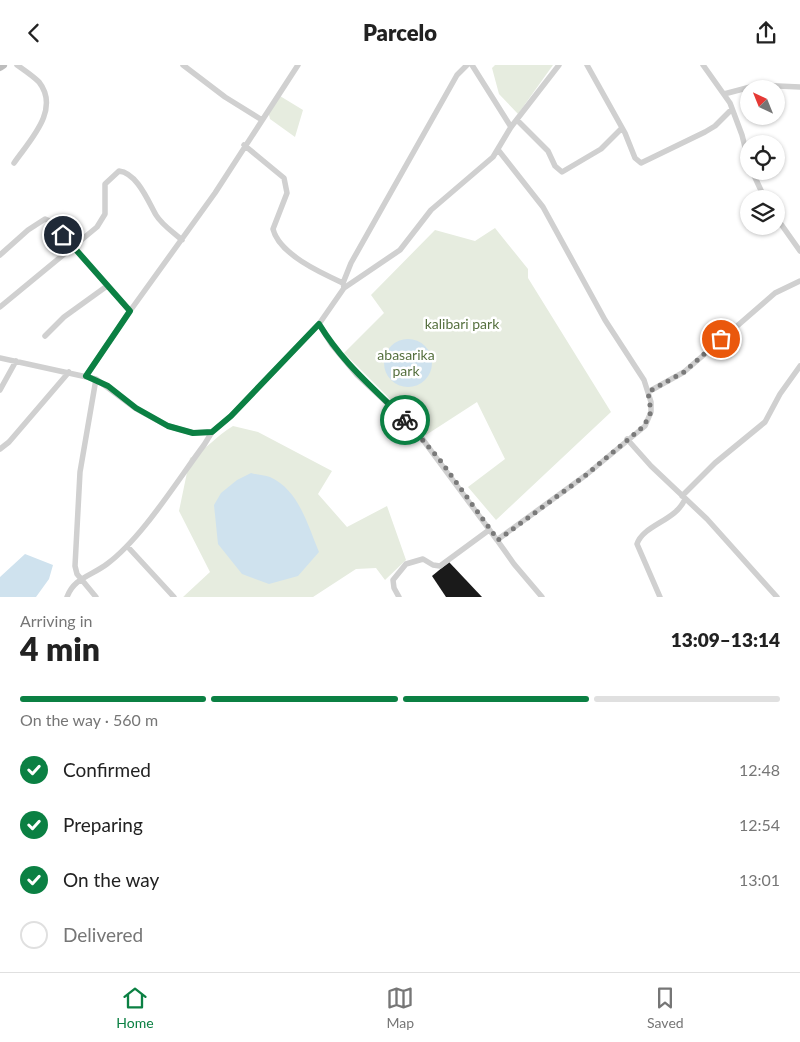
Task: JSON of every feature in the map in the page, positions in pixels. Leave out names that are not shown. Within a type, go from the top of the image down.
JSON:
[{"type":"street","points":[[14,163],[44,118],[47,105],[45,95],[39,83],[17,65]]},
{"type":"street","points":[[183,65],[225,97],[262,120]]},
{"type":"street","points":[[86,376],[130,311],[182,240],[298,65]]},
{"type":"street","points":[[67,597],[73,584],[105,566],[127,546],[212,432],[231,416],[319,324],[343,285],[351,263],[458,75],[467,65]]},
{"type":"street","points":[[472,65],[511,127]]},
{"type":"street","points":[[343,285],[400,250],[431,209],[485,165],[499,151],[511,127],[558,65]]},
{"type":"street","points":[[587,65],[622,128],[636,158],[641,163],[705,132],[715,126],[732,109]]},
{"type":"street","points":[[703,65],[724,94],[732,109],[740,135]]},
{"type":"street","points":[[724,94],[758,85],[800,87]]},
{"type":"street","points":[[517,120],[548,151],[555,167],[562,171],[601,149],[622,128]]},
{"type":"street","points":[[244,145],[284,178],[287,193],[273,229],[278,239],[315,270],[343,285]]},
{"type":"street","points":[[498,540],[586,475],[644,426],[649,419],[651,402],[644,381],[605,320],[543,207],[499,151]]},
{"type":"street","points":[[0,307],[73,247],[102,220],[105,213],[105,184],[118,171],[123,171],[139,185],[145,192],[156,215],[182,240]]},
{"type":"street","points":[[0,255],[28,230],[46,219],[54,223],[130,311]]},
{"type":"street","points":[[785,230],[800,251]]},
{"type":"street","points":[[648,392],[684,372],[775,293],[800,281]]},
{"type":"street","points":[[45,336],[64,317],[107,286]]},
{"type":"street","points":[[319,324],[332,345],[357,375],[415,429],[464,492],[514,564],[542,597]]},
{"type":"street","points":[[0,358],[69,371],[96,379],[136,408],[161,423],[193,433],[212,432]]},
{"type":"street","points":[[0,390],[16,361]]},
{"type":"street","points":[[660,597],[637,544],[641,536],[679,511],[684,497],[715,463],[765,422],[780,394],[800,367]]},
{"type":"street","points":[[0,449],[9,442],[69,371]]},
{"type":"street","points":[[96,379],[80,472],[75,566],[81,579],[96,597]]},
{"type":"street","points":[[628,439],[707,519],[777,597]]},
{"type":"street","points":[[399,597],[394,588],[393,580],[406,564],[423,559],[433,565],[440,566],[489,530]]},
{"type":"street","points":[[127,546],[174,597]]},
{"type":"green space","points":[[495,65],[553,65],[518,114],[499,94],[492,68]]},
{"type":"green space","points":[[280,96],[303,110],[295,137],[270,119],[268,111]]},
{"type":"green space","name":"kalibari park","points":[[495,228],[528,269],[528,278],[611,412],[496,520],[468,487],[505,459],[477,402],[426,435],[344,353],[384,313],[371,295],[435,230],[475,241]]},
{"type":"green space","points":[[233,426],[258,432],[332,471],[318,494],[347,527],[387,506],[406,560],[385,580],[376,568],[356,569],[313,597],[183,597],[210,572],[179,511],[190,458]]},
{"type":"water","points":[[408,339],[417,341],[425,346],[430,354],[432,363],[430,372],[425,380],[417,385],[408,387],[399,385],[391,380],[386,372],[384,363],[386,354],[391,346],[399,341]]},
{"type":"water","points":[[251,473],[270,477],[280,483],[295,500],[306,520],[319,552],[298,576],[269,584],[242,574],[218,544],[214,505],[221,493],[237,480]]},
{"type":"water","points":[[25,554],[53,565],[49,579],[36,597],[0,597],[0,577]]},
{"type":"building","points":[[449,562],[482,597],[446,597],[432,576]]},
{"type":"way so far","points":[[405,420],[415,429],[440,460],[498,540],[586,475],[644,426],[651,412],[648,392],[684,372],[721,339]]},
{"type":"route","points":[[63,235],[130,311],[86,376],[108,386],[154,420],[186,432],[212,432],[231,416],[319,324],[332,345],[357,375],[405,420]]},
{"type":"park label","name":"abasarika park","points":[[406,362]]}]
